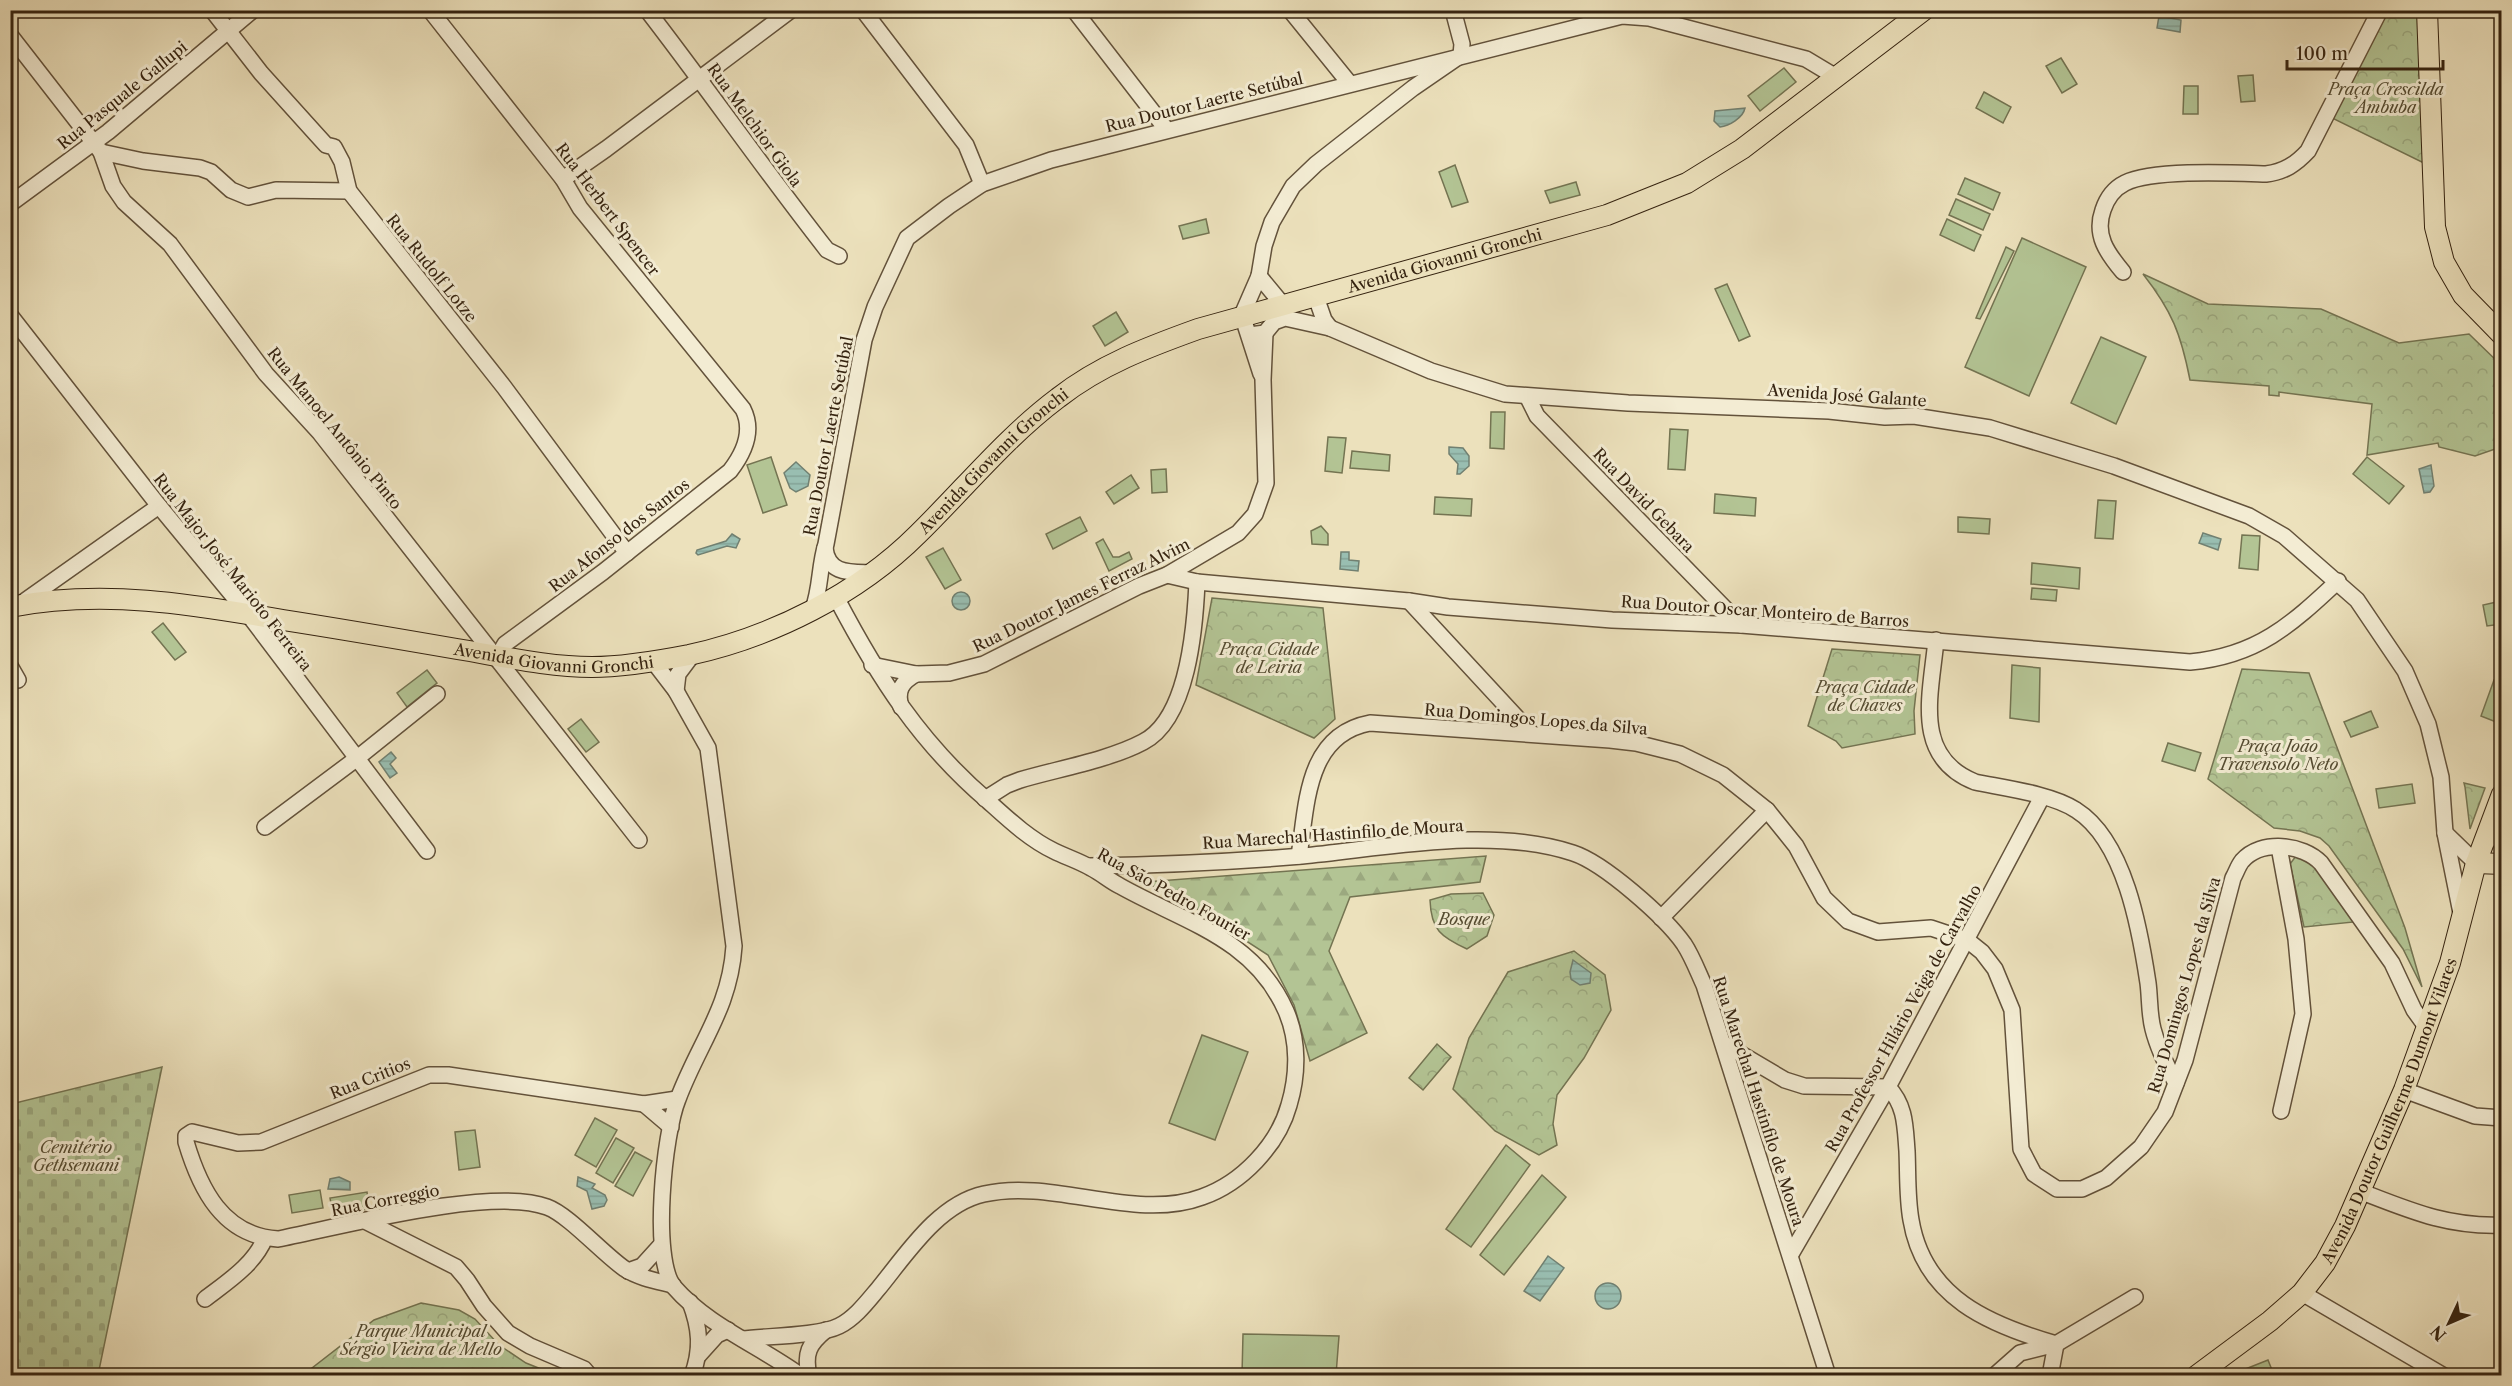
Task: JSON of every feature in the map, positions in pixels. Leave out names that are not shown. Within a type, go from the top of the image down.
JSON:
[{"type":"main road","name":"Avenida Giovanni Gronchi","points":[[13,604],[106,597],[148,600],[248,614],[533,663],[593,667],[693,654],[758,633],[837,599],[873,573],[916,536],[985,464],[1057,398],[1099,370],[1140,350],[1242,315],[1316,297],[1607,215],[1687,183],[1743,149],[1924,10]]},
{"type":"main road","points":[[2427,10],[2435,227],[2444,262],[2463,295],[2502,335]]},
{"type":"main road","name":"Avenida Doutor Guilherme Dumont Vilares","points":[[2196,1376],[2270,1321],[2302,1293],[2325,1263],[2362,1192],[2404,1090],[2450,963],[2476,863],[2502,794]]},
{"type":"main road","points":[[2476,863],[2502,864]]},
{"type":"street","name":"Rua Rudolf Lotze","points":[[212,10],[316,134],[326,145],[334,147],[342,162],[349,191],[504,387],[627,553]]},
{"type":"street","name":"Rua Pasquale Gallupi","points":[[10,204],[97,148],[254,10]]},
{"type":"street","name":"Rua Herbert Spencer","points":[[430,10],[563,179],[580,208],[742,409],[748,432]]},
{"type":"street","name":"Rua Melchior Giola","points":[[647,10],[700,79],[757,161],[827,250],[839,255]]},
{"type":"street","points":[[563,179],[791,10]]},
{"type":"street","points":[[863,10],[966,144],[982,184]]},
{"type":"street","points":[[1074,10],[1166,129]]},
{"type":"street","points":[[1290,10],[1350,84]]},
{"type":"street","points":[[1258,334],[1242,315],[1259,276],[1264,246],[1272,222],[1293,186],[1316,164],[1413,88],[1461,56],[1462,44],[1453,10]]},
{"type":"street","points":[[2123,272],[2110,255],[2099,234],[2101,216],[2108,197],[2127,182],[2147,177],[2279,173],[2292,165],[2308,151],[2380,10]]},
{"type":"street","name":"Rua Doutor Laerte Setúbal","points":[[813,609],[818,596],[820,564],[826,546],[864,340],[890,270],[907,238],[982,184],[1051,160],[1166,129],[1624,13],[1806,59],[1836,77]]},
{"type":"street","name":"Rua Manoel Antônio Pinto","points":[[10,34],[97,148],[113,186],[124,202],[170,244],[266,374],[320,433],[593,778],[639,840]]},
{"type":"street","points":[[97,148],[143,161],[200,168],[211,172],[240,195],[248,196],[276,190],[349,191]]},
{"type":"street","points":[[1259,276],[1283,305]]},
{"type":"street","points":[[1316,297],[1324,320],[1330,327]]},
{"type":"street","name":"Rua Major José Marioto Ferreira","points":[[10,315],[159,506],[248,614],[427,852]]},
{"type":"street","name":"Avenida José Galante","points":[[1258,334],[1274,322],[1285,318],[1330,327],[1431,371],[1491,391],[1527,396],[1829,411],[1885,417],[1914,416],[1990,428],[2105,463],[2249,516],[2284,536],[2357,600],[2386,639],[2419,699],[2428,724],[2441,777],[2445,833],[2462,915]]},
{"type":"street","name":"Rua Doutor James Ferraz Alvim","points":[[872,665],[916,674],[949,673],[984,664],[1139,586],[1167,575],[1238,533],[1255,514],[1266,483],[1263,380],[1258,334]]},
{"type":"street","name":"Rua David Gebara","points":[[1527,396],[1537,416],[1741,625]]},
{"type":"street","name":"Rua Afonso dos Santos","points":[[495,655],[505,644],[627,553],[730,471],[741,456],[748,432]]},
{"type":"street","points":[[13,604],[159,506]]},
{"type":"street","name":"Rua Doutor Laerte Setúbal","points":[[826,546],[829,564],[837,569],[844,572],[873,573]]},
{"type":"street","name":"Rua Doutor Oscar Monteiro de Barros","points":[[1167,575],[1197,582],[1409,601],[1448,607],[1600,619],[1741,625],[2190,662],[2229,657],[2258,645],[2296,619],[2338,581]]},
{"type":"street","points":[[985,799],[1013,782],[1143,742],[1161,728],[1175,708],[1179,695],[1193,623],[1197,582]]},
{"type":"street","name":"Rua São Pedro Fourier","points":[[743,1339],[837,1328],[864,1306],[948,1211],[979,1194],[1018,1191],[1141,1203],[1200,1198],[1234,1180],[1271,1143],[1285,1119],[1296,1077],[1290,1020],[1272,983],[1244,953],[1182,916],[1133,892],[1089,866],[1051,850],[985,799],[951,768],[903,711],[872,665],[837,599]]},
{"type":"street","points":[[1409,601],[1532,734]]},
{"type":"street","points":[[1936,640],[1930,735],[1941,759],[1962,777],[1975,782],[2063,803],[2089,820],[2113,856],[2140,933],[2152,1026],[2164,1061],[2176,1083]]},
{"type":"street","points":[[676,691],[678,674],[693,654]]},
{"type":"street","points":[[653,661],[676,691],[708,748],[734,946],[732,975],[726,997],[677,1099],[670,1127],[661,1245],[666,1272],[673,1285],[690,1302],[728,1330],[801,1376]]},
{"type":"street","points":[[10,666],[18,680]]},
{"type":"street","points":[[903,711],[898,694],[905,680],[916,674]]},
{"type":"street","points":[[265,827],[356,759],[437,694]]},
{"type":"street","name":"Rua Domingos Lopes da Silva","points":[[1299,856],[1310,788],[1318,762],[1331,742],[1350,728],[1370,723],[1532,734],[1636,743],[1680,754],[1723,775],[1767,810],[1796,846],[1824,898],[1848,921],[1878,932],[1931,928],[1967,940],[1982,952],[1995,969],[2009,999],[2014,1023],[2021,1149],[2027,1164],[2047,1184],[2068,1190],[2090,1186],[2106,1178],[2141,1147],[2165,1112],[2176,1083],[2233,878],[2242,861],[2258,850],[2279,847],[2303,849],[2312,853],[2321,862],[2392,963],[2414,1010],[2427,1028]]},
{"type":"street","name":"Rua Professor Hilário Veiga de Carvalho","points":[[1791,1254],[1888,1087],[2042,797]]},
{"type":"street","points":[[1661,918],[1767,810]]},
{"type":"street","points":[[2490,826],[2502,845]]},
{"type":"street","points":[[2445,833],[2476,863]]},
{"type":"street","name":"Rua Marechal Hastinfilo de Moura","points":[[1089,866],[1142,866],[1488,841],[1531,843],[1574,853],[1593,864],[1661,918],[1685,945],[1704,985],[1828,1376]]},
{"type":"street","points":[[2279,847],[2296,939],[2303,1014],[2281,1111]]},
{"type":"street","points":[[1133,892],[1133,878],[1142,866]]},
{"type":"street","points":[[1724,1044],[1785,1080],[1804,1086],[1888,1087],[1897,1097],[1905,1118],[1911,1221],[1934,1275],[1950,1294],[1980,1316],[2017,1333],[2056,1344]]},
{"type":"street","name":"Rua Critios","points":[[186,1136],[192,1132],[238,1143],[261,1142],[415,1079],[438,1074],[644,1104],[677,1099]]},
{"type":"street","points":[[2404,1090],[2475,1116],[2502,1118]]},
{"type":"street","points":[[644,1104],[670,1127]]},
{"type":"street","name":"Rua Correggio","points":[[186,1136],[192,1160],[209,1200],[237,1226],[265,1238],[278,1239],[453,1205],[497,1201],[532,1204],[553,1210],[628,1271],[673,1285]]},
{"type":"street","points":[[2362,1192],[2434,1220],[2471,1227],[2502,1226]]},
{"type":"street","points":[[367,1222],[456,1267],[484,1306],[508,1333],[530,1346],[584,1369],[590,1376]]},
{"type":"street","points":[[205,1299],[237,1274],[261,1248],[265,1238]]},
{"type":"street","points":[[628,1271],[642,1266],[661,1245]]},
{"type":"street","points":[[2302,1293],[2444,1376]]},
{"type":"street","points":[[1994,1376],[2020,1353],[2056,1344],[2136,1297]]},
{"type":"street","points":[[690,1302],[700,1330],[699,1355],[692,1376]]},
{"type":"street","points":[[699,1355],[717,1335],[728,1330]]},
{"type":"street","name":"Rua São Pedro Fourier","points":[[809,1376],[805,1357],[808,1349],[826,1330]]},
{"type":"street","points":[[2050,1376],[2056,1344]]},
{"type":"green space","name":"Praça Crescilda Ambuba","points":[[2384,11],[2423,11],[2432,167],[2330,117]]},
{"type":"green space","points":[[2061,58],[2077,84],[2062,93],[2046,66]]},
{"type":"green space","points":[[1784,68],[1796,82],[1760,111],[1748,96]]},
{"type":"green space","points":[[2253,75],[2255,101],[2241,102],[2238,76]]},
{"type":"green space","points":[[2184,86],[2198,86],[2198,114],[2183,114]]},
{"type":"green space","points":[[1984,92],[2011,107],[2003,123],[1976,108]]},
{"type":"green space","points":[[1455,165],[1468,202],[1452,207],[1439,172]]},
{"type":"green space","points":[[1965,178],[2000,193],[1993,210],[1958,194]]},
{"type":"green space","points":[[1576,182],[1580,195],[1550,203],[1545,191]]},
{"type":"green space","points":[[1956,199],[1990,214],[1983,230],[1949,215]]},
{"type":"green space","points":[[1206,219],[1209,233],[1183,239],[1179,226]]},
{"type":"green space","points":[[1947,219],[1981,235],[1974,251],[1940,235]]},
{"type":"green space","points":[[2022,238],[2086,267],[2029,396],[1965,367]]},
{"type":"green space","points":[[2006,247],[2014,251],[1980,319],[1976,318]]},
{"type":"green space","points":[[2143,274],[2208,304],[2321,309],[2399,343],[2469,334],[2501,365],[2501,447],[2475,456],[2439,447],[2438,443],[2367,455],[2372,404],[2279,392],[2279,396],[2269,395],[2269,386],[2190,380],[2174,324]]},
{"type":"green space","points":[[1727,284],[1750,336],[1739,341],[1715,289]]},
{"type":"green space","points":[[1116,312],[1128,332],[1105,346],[1093,326]]},
{"type":"green space","points":[[2101,337],[2146,357],[2116,424],[2071,403]]},
{"type":"green space","points":[[1491,412],[1505,412],[1504,449],[1490,448]]},
{"type":"green space","points":[[1670,429],[1688,430],[1685,470],[1668,469]]},
{"type":"green space","points":[[1328,437],[1346,438],[1342,473],[1325,471]]},
{"type":"green space","points":[[1352,451],[1390,455],[1389,471],[1350,468]]},
{"type":"green space","points":[[771,457],[787,505],[763,513],[747,465]]},
{"type":"green space","points":[[2367,457],[2404,486],[2389,504],[2353,474]]},
{"type":"green space","points":[[1166,469],[1167,492],[1152,493],[1151,470]]},
{"type":"green space","points":[[1131,475],[1139,488],[1114,504],[1106,492]]},
{"type":"green space","points":[[1715,494],[1756,498],[1755,516],[1714,513]]},
{"type":"green space","points":[[1435,497],[1472,499],[1471,516],[1434,514]]},
{"type":"green space","points":[[2098,500],[2116,501],[2113,539],[2095,538]]},
{"type":"green space","points":[[1080,517],[1087,531],[1053,549],[1046,534]]},
{"type":"green space","points":[[1958,517],[1990,519],[1989,534],[1958,532]]},
{"type":"green space","points":[[1321,526],[1328,534],[1328,545],[1312,544],[1311,531]]},
{"type":"green space","points":[[2242,535],[2260,536],[2258,570],[2239,568]]},
{"type":"green space","points":[[1103,539],[1113,557],[1129,552],[1132,559],[1109,571],[1096,543]]},
{"type":"green space","points":[[943,548],[961,580],[945,589],[926,557]]},
{"type":"green space","points":[[2032,563],[2080,568],[2079,589],[2031,584]]},
{"type":"green space","points":[[2032,588],[2057,590],[2056,601],[2031,599]]},
{"type":"green space","name":"Praça Cidade de Leiria","points":[[1212,598],[1323,608],[1335,719],[1314,738],[1196,685]]},
{"type":"green space","points":[[2501,601],[2501,624],[2487,626],[2483,605]]},
{"type":"green space","points":[[163,623],[186,652],[175,660],[152,632]]},
{"type":"green space","name":"Praça Cidade de Chaves","points":[[1832,649],[1920,655],[1914,711],[1915,734],[1842,748],[1836,741],[1808,726]]},
{"type":"green space","points":[[2012,665],[2040,668],[2039,722],[2010,718]]},
{"type":"green space","name":"Praça João Travensolo Neto","points":[[2242,669],[2309,673],[2405,928],[2422,987],[2403,949],[2329,846],[2320,838],[2300,831],[2274,828],[2208,779]]},
{"type":"green space","points":[[427,670],[437,683],[407,707],[397,693]]},
{"type":"green space","points":[[2494,680],[2501,683],[2501,724],[2481,716]]},
{"type":"green space","points":[[2371,711],[2378,727],[2351,737],[2344,722]]},
{"type":"green space","points":[[581,719],[599,742],[586,752],[568,729]]},
{"type":"green space","points":[[2168,743],[2201,753],[2195,771],[2162,761]]},
{"type":"green space","points":[[2464,783],[2485,788],[2470,829],[2465,787]]},
{"type":"green space","points":[[2412,784],[2415,803],[2379,808],[2376,789]]},
{"type":"green space","points":[[1486,856],[1480,882],[1350,897],[1329,951],[1367,1033],[1310,1061],[1294,1005],[1268,955],[1197,909],[1145,882]]},
{"type":"green space","points":[[2296,856],[2308,856],[2354,922],[2304,927],[2290,864]]},
{"type":"green space","name":"Bosque","points":[[1483,893],[1494,915],[1487,936],[1467,949],[1444,936],[1435,926],[1430,900],[1451,894]]},
{"type":"green space","points":[[1574,951],[1605,975],[1611,1010],[1584,1058],[1557,1095],[1553,1124],[1557,1145],[1539,1155],[1495,1131],[1453,1089],[1469,1038],[1508,972]]},
{"type":"green space","points":[[1202,1035],[1248,1052],[1215,1140],[1169,1123]]},
{"type":"green space","points":[[1437,1044],[1451,1057],[1423,1090],[1409,1078]]},
{"type":"green space","name":"Cemitério Gethsemani","points":[[162,1067],[98,1375],[11,1375],[11,1104]]},
{"type":"green space","points":[[595,1118],[617,1130],[596,1167],[575,1155]]},
{"type":"green space","points":[[475,1130],[480,1167],[459,1170],[455,1132]]},
{"type":"green space","points":[[616,1138],[634,1148],[613,1183],[596,1173]]},
{"type":"green space","points":[[1506,1145],[1530,1165],[1471,1247],[1446,1229]]},
{"type":"green space","points":[[635,1152],[652,1161],[633,1196],[615,1186]]},
{"type":"green space","points":[[1542,1175],[1566,1197],[1504,1275],[1480,1255]]},
{"type":"green space","points":[[320,1190],[323,1208],[292,1213],[289,1195]]},
{"type":"green space","points":[[367,1192],[369,1209],[333,1215],[330,1198]]},
{"type":"green space","name":"Parque Municipal Sérgio Vieira de Mello","points":[[421,1303],[459,1310],[475,1319],[499,1345],[526,1363],[556,1375],[303,1375],[374,1320]]},
{"type":"green space","points":[[1243,1334],[1339,1336],[1336,1375],[1242,1375]]},
{"type":"green space","points":[[2268,1360],[2274,1375],[2245,1375],[2243,1370]]},
{"type":"water","points":[[2159,16],[2181,20],[2180,32],[2157,28]]},
{"type":"water","points":[[1745,108],[1739,118],[1727,125],[1720,127],[1714,121],[1715,111]]},
{"type":"water","points":[[1449,447],[1463,448],[1469,456],[1469,466],[1460,474],[1457,474],[1458,464],[1449,454]]},
{"type":"water","points":[[796,462],[810,475],[808,486],[796,492],[790,488],[784,473]]},
{"type":"water","points":[[2431,465],[2434,486],[2430,492],[2424,493],[2419,469]]},
{"type":"water","points":[[2203,533],[2221,539],[2218,550],[2199,543]]},
{"type":"water","points":[[732,534],[740,539],[736,548],[727,546],[698,555],[696,553],[697,550],[726,541]]},
{"type":"water","points":[[1341,552],[1349,552],[1349,560],[1359,561],[1358,571],[1340,569]]},
{"type":"water","points":[[957,592],[965,592],[970,597],[968,608],[957,610],[952,605],[952,597]]},
{"type":"water","points":[[391,752],[396,758],[390,764],[397,773],[390,778],[379,762]]},
{"type":"water","points":[[1573,960],[1591,973],[1590,983],[1580,985],[1571,979]]},
{"type":"water","points":[[339,1177],[350,1182],[350,1190],[328,1189],[330,1179]]},
{"type":"water","points":[[578,1177],[595,1184],[592,1188],[605,1195],[607,1200],[604,1206],[592,1209],[587,1191],[577,1186]]},
{"type":"water","points":[[1548,1256],[1564,1268],[1540,1301],[1524,1291]]},
{"type":"water","points":[[1608,1283],[1617,1287],[1621,1296],[1617,1305],[1608,1309],[1599,1305],[1595,1296],[1599,1287]]},
{"type":"waterway","points":[[339,1376],[347,1376]]}]
